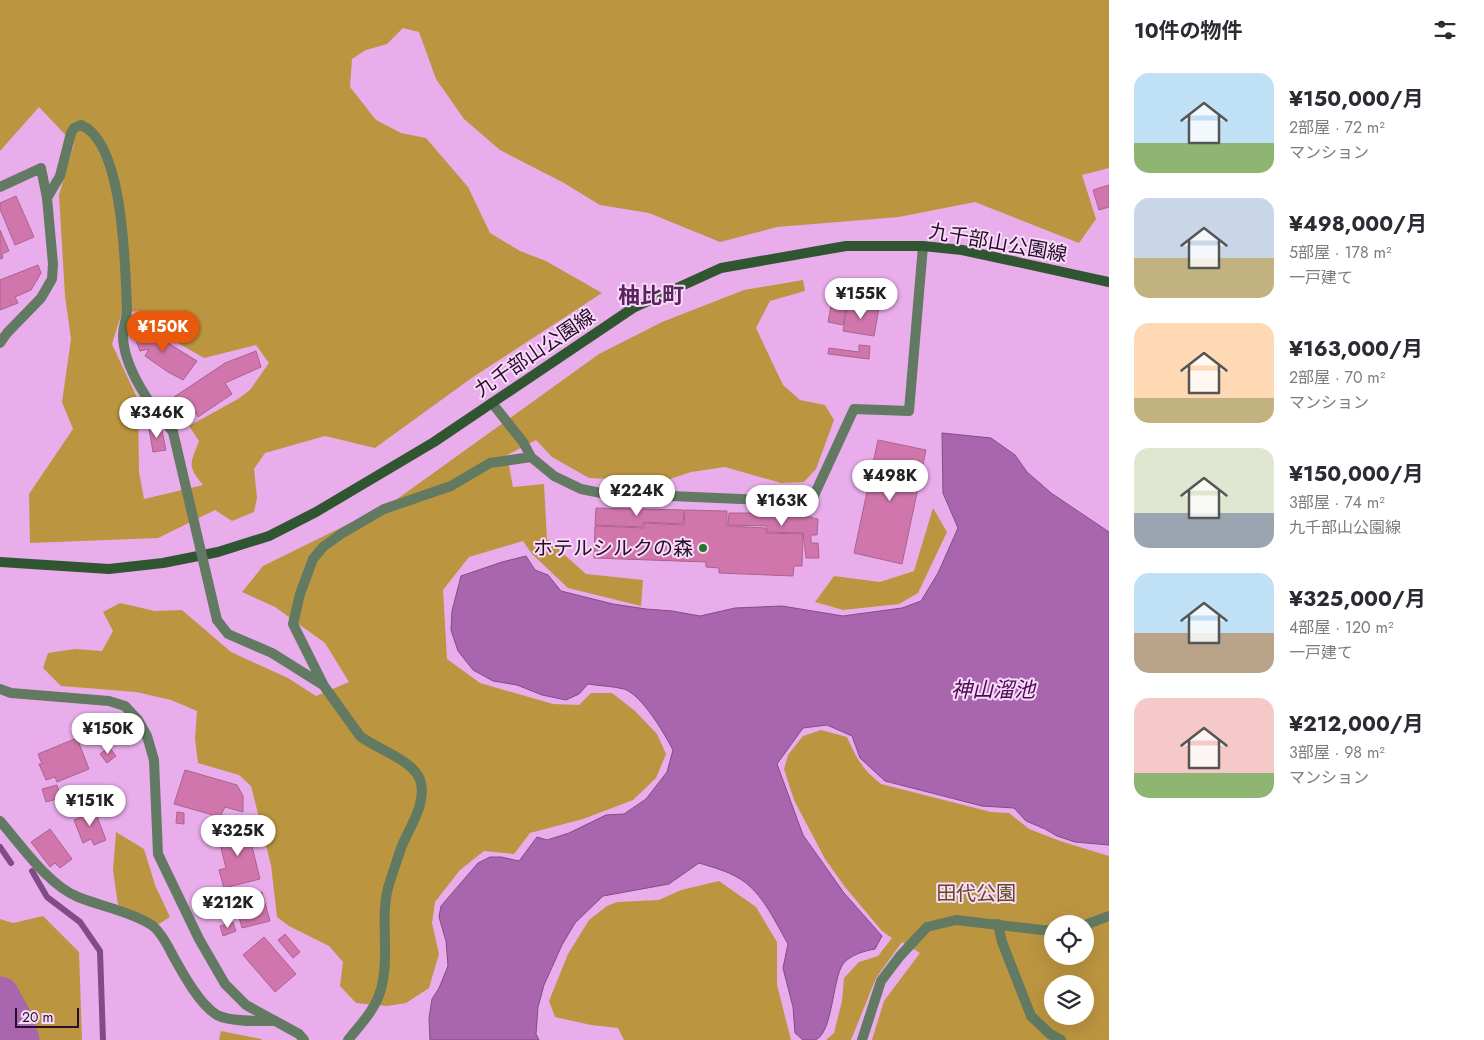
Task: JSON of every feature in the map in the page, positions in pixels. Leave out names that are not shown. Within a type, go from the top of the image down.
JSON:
[{"type":"main road","name":"九千部山公園線","points":[[0,562],[109,570],[163,563],[218,552],[270,536],[316,512],[434,442],[633,308],[721,268],[846,246],[923,246],[962,250],[1109,282]]},
{"type":"street","points":[[47,198],[60,176],[74,128],[81,125],[90,128],[97,138],[112,171],[120,203],[127,299],[126,322],[123,334],[125,350],[138,383],[150,404],[173,432],[217,620],[228,634],[272,653],[326,687]]},
{"type":"street","points":[[0,187],[41,168],[47,198],[53,264],[52,279],[41,298],[7,333],[0,343]]},
{"type":"street","points":[[492,403],[523,442],[531,457],[554,476],[581,488],[601,493],[811,502],[854,409],[909,411],[923,246]]},
{"type":"street","points":[[348,1040],[370,1012],[380,992],[384,974],[388,889],[420,804],[421,783],[414,771],[398,758],[367,742],[360,736],[326,687],[293,624],[300,594],[313,559],[323,547],[341,534],[384,509],[451,486],[490,463],[531,457]]},
{"type":"street","points":[[0,689],[11,693],[29,695],[109,701],[125,706],[138,720],[147,736],[154,760],[158,854],[199,939],[225,984],[246,1005],[299,1034],[304,1040]]},
{"type":"street","points":[[0,821],[56,884],[77,896],[151,924],[168,945],[184,976],[201,1000],[217,1015],[246,1021],[274,1021]]},
{"type":"street","points":[[1094,922],[1109,916]]},
{"type":"street","points":[[862,1040],[880,981],[926,927],[956,920],[1044,930]]},
{"type":"street","points":[[998,924],[1002,942],[1031,1016],[1050,1034],[1061,1040]]},
{"type":"green space","points":[[0,0],[1109,0],[1109,168],[1082,175],[1096,219],[1079,243],[975,202],[899,217],[777,227],[720,242],[649,213],[600,205],[564,183],[500,150],[464,119],[436,79],[419,32],[403,28],[387,44],[366,50],[352,59],[350,87],[376,120],[401,133],[426,138],[468,187],[490,233],[520,251],[546,261],[602,293],[473,377],[375,448],[325,436],[265,453],[254,469],[257,498],[254,512],[232,521],[215,510],[158,538],[30,543],[29,494],[73,429],[62,402],[71,339],[65,296],[59,195],[74,144],[39,107],[0,151]],"holes":[[[147,311],[166,336],[204,358],[256,345],[269,363],[250,390],[238,399],[189,426],[199,441],[192,460],[192,469],[203,485],[144,499],[139,472],[138,400],[112,344],[122,312]]]},
{"type":"green space","points":[[803,280],[805,291],[770,301],[756,328],[783,385],[800,400],[825,405],[834,420],[816,469],[804,482],[781,483],[725,467],[691,472],[664,481],[589,478],[552,457],[536,440],[507,455],[513,487],[544,484],[547,539],[586,574],[643,580],[641,606],[568,588],[532,554],[523,541],[469,557],[443,590],[447,659],[480,683],[553,704],[579,705],[591,693],[612,693],[635,711],[657,734],[666,754],[656,778],[633,800],[583,819],[530,833],[514,854],[484,851],[460,870],[435,902],[432,923],[439,954],[429,988],[406,1003],[387,1006],[356,1003],[340,986],[343,962],[329,946],[289,926],[277,917],[271,865],[251,786],[239,775],[198,763],[195,739],[197,711],[171,700],[136,692],[61,686],[43,668],[48,653],[75,649],[102,651],[113,631],[103,612],[120,603],[155,611],[182,610],[231,652],[288,678],[316,696],[349,682],[325,643],[275,607],[242,592],[263,566],[393,502],[599,354],[662,322],[744,290]]},
{"type":"green space","points":[[933,508],[947,532],[918,593],[899,604],[843,610],[815,602],[834,576],[880,582],[914,571]]},
{"type":"green space","name":"田代公園","points":[[821,730],[847,737],[861,763],[881,784],[991,812],[1009,813],[1029,829],[1109,856],[1109,1040],[872,1040],[884,1001],[920,953],[902,942],[876,978],[851,1040],[826,1040],[834,1033],[842,1001],[844,978],[859,962],[878,956],[892,938],[882,931],[845,887],[825,859],[794,800],[784,769],[788,755],[803,736]]},
{"type":"green space","points":[[116,832],[144,849],[155,885],[170,917],[159,924],[118,905],[113,870]]},
{"type":"green space","points":[[719,881],[756,907],[777,942],[777,985],[791,1040],[624,1040],[618,1028],[591,1025],[555,1017],[549,1001],[568,954],[589,920],[607,906],[617,902],[659,900],[681,890]]},
{"type":"green space","points":[[43,916],[79,952],[82,1040],[0,1040],[0,919],[13,923]]},
{"type":"green space","points":[[221,1031],[261,1039],[262,1040],[219,1040]]},
{"type":"water","name":"神山溜池","points":[[942,433],[991,438],[1015,455],[1027,472],[1051,493],[1109,532],[1109,845],[1075,842],[1057,836],[1026,821],[1014,808],[982,806],[885,781],[860,758],[852,736],[827,725],[803,728],[777,764],[803,835],[844,893],[882,936],[875,949],[853,956],[843,964],[839,972],[829,1018],[821,1036],[815,1040],[803,1040],[795,1033],[793,1007],[783,968],[788,944],[764,903],[741,879],[699,863],[669,884],[603,896],[575,923],[562,945],[544,985],[538,1007],[536,1034],[539,1040],[430,1040],[429,1018],[432,999],[448,966],[446,941],[439,917],[441,906],[478,863],[490,857],[501,857],[519,861],[537,837],[547,840],[569,833],[606,815],[624,814],[646,799],[667,772],[673,750],[645,706],[624,689],[588,684],[579,694],[566,700],[542,695],[517,685],[493,681],[473,670],[458,651],[451,630],[452,611],[461,576],[526,556],[535,570],[548,575],[561,591],[613,604],[646,609],[700,616],[735,608],[782,606],[843,616],[902,608],[921,601],[938,573],[958,528],[943,493]]},
{"type":"building","points":[[1109,185],[1109,207],[1099,210],[1093,190]]},
{"type":"building","points":[[16,196],[34,237],[15,245],[0,209],[0,203]]},
{"type":"building","points":[[0,230],[9,251],[2,254],[3,258],[0,259]]},
{"type":"building","points":[[38,265],[41,273],[31,290],[15,297],[18,303],[0,310],[0,280]]},
{"type":"building","points":[[832,301],[847,303],[843,325],[828,322]]},
{"type":"building","points":[[848,303],[879,308],[874,336],[843,331]]},
{"type":"building","points":[[144,321],[153,343],[158,337],[197,361],[183,380],[145,356],[149,349],[140,351],[131,326]]},
{"type":"building","points":[[859,345],[870,346],[869,359],[828,354],[829,348],[859,352]]},
{"type":"building","points":[[256,351],[261,367],[225,383],[232,394],[198,417],[196,413],[189,417],[185,411],[174,416],[165,403],[225,363]]},
{"type":"building","points":[[161,426],[166,450],[153,452],[149,429]]},
{"type":"building","points":[[878,440],[926,450],[902,564],[854,553]]},
{"type":"building","points":[[596,508],[684,510],[683,524],[643,522],[643,527],[595,525]]},
{"type":"building","points":[[685,510],[727,511],[727,526],[766,528],[766,533],[803,534],[802,566],[794,566],[793,576],[719,573],[719,568],[706,567],[706,562],[594,558],[595,526],[644,528],[644,523],[684,525]]},
{"type":"building","points":[[729,513],[770,513],[770,516],[812,517],[818,519],[817,535],[811,535],[811,543],[818,543],[819,558],[806,558],[803,533],[767,532],[767,526],[728,525]]},
{"type":"building","points":[[77,738],[89,769],[57,782],[55,777],[46,780],[39,764],[42,764],[38,754]]},
{"type":"building","points":[[109,747],[116,756],[107,763],[100,754]]},
{"type":"building","points":[[185,770],[237,785],[243,796],[243,812],[225,807],[220,817],[174,804]]},
{"type":"building","points":[[57,785],[61,798],[46,802],[42,789]]},
{"type":"building","points":[[93,806],[106,840],[94,845],[91,839],[83,843],[74,820],[81,817],[79,812]]},
{"type":"building","points":[[177,812],[184,813],[184,824],[176,823]]},
{"type":"building","points":[[246,822],[260,879],[224,888],[219,870],[226,868],[218,836],[227,834],[225,827]]},
{"type":"building","points":[[50,829],[72,859],[60,868],[55,863],[50,867],[31,842]]},
{"type":"building","points":[[262,892],[270,921],[242,928],[234,900]]},
{"type":"building","points":[[233,922],[236,931],[223,936],[220,926]]},
{"type":"building","points":[[285,934],[300,952],[293,958],[278,940]]},
{"type":"building","points":[[264,937],[296,974],[275,992],[243,955]]},
{"type":"waterway","points":[[0,847],[11,863]]},
{"type":"waterway","points":[[32,871],[47,897],[80,922],[100,951],[103,1040]]},
{"type":"waterway","points":[[0,996],[13,1020],[20,1040]]},
{"type":"place","name":"ホテルシルクの森","points":[[703,548]]},
{"type":"district","name":"柚比町","points":[[651,295]]}]
